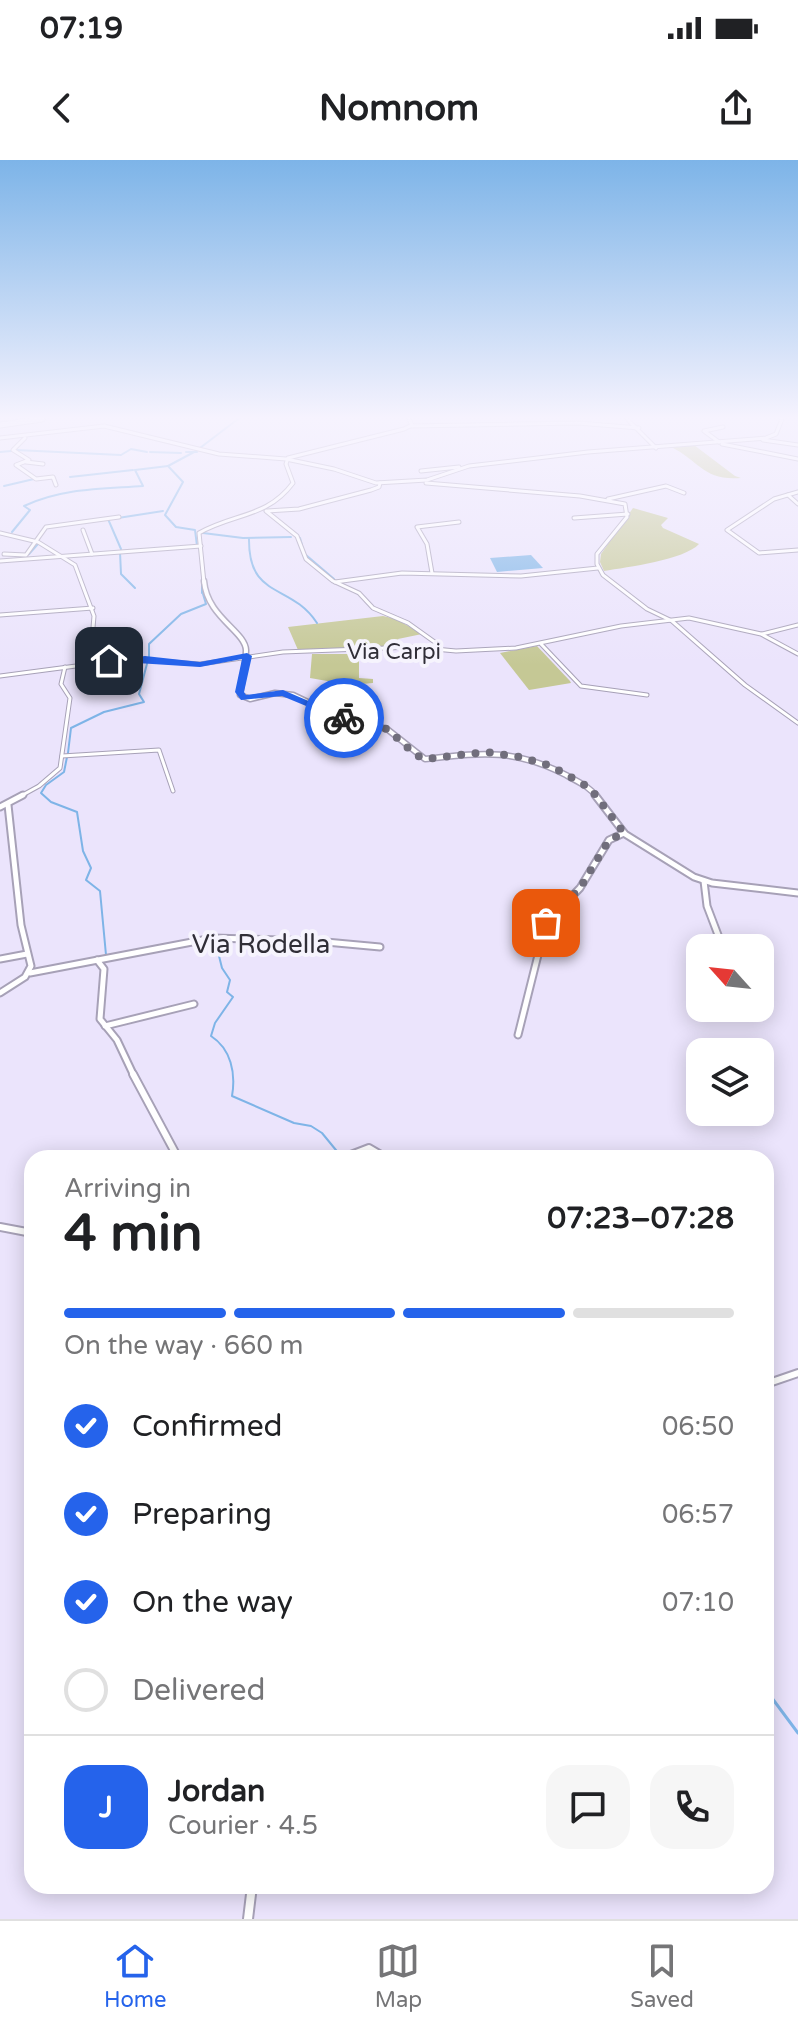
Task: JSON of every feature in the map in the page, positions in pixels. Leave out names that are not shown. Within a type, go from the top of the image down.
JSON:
[{"type":"street","points":[[266,511],[280,501]]},
{"type":"street","points":[[327,501],[266,511],[209,526],[199,533],[205,595],[217,615],[242,639],[247,656],[240,692],[244,698],[275,693],[293,695],[339,717],[387,729],[416,755],[425,759],[486,752],[537,760],[590,788],[624,833],[643,848],[704,881],[798,893]]},
{"type":"street","points":[[613,501],[625,504],[628,514],[618,531],[610,536],[597,554],[598,568],[621,590],[672,621],[745,685],[798,723]]},
{"type":"street","points":[[771,501],[727,530],[759,553],[798,550]]},
{"type":"street","points":[[266,511],[297,536],[306,559],[335,582],[359,593],[373,608],[408,623],[436,643],[438,649]]},
{"type":"street","points":[[574,518],[628,514]]},
{"type":"street","points":[[4,554],[26,555],[46,527],[119,517]]},
{"type":"street","points":[[432,573],[427,544],[417,527],[459,522]]},
{"type":"street","points":[[83,530],[92,554]]},
{"type":"street","points":[[0,533],[37,542],[65,556],[75,565],[93,608],[90,663]]},
{"type":"street","points":[[0,561],[201,546]]},
{"type":"street","points":[[335,582],[432,573],[521,576],[598,568]]},
{"type":"street","points":[[0,615],[93,608]]},
{"type":"street","name":"Via Carpi","points":[[0,676],[129,659],[200,664],[283,652],[483,651],[540,644],[621,626],[694,618],[719,627],[761,634],[798,654]]},
{"type":"street","name":"Via Carpi","points":[[761,634],[798,625]]},
{"type":"street","points":[[540,644],[581,686],[647,695]]},
{"type":"street","points":[[123,690],[129,659]]},
{"type":"street","points":[[0,807],[55,775],[60,768],[70,698],[61,684],[65,667]]},
{"type":"street","points":[[62,756],[159,750],[173,791]]},
{"type":"street","points":[[8,805],[30,973]]},
{"type":"street","points":[[518,1035],[546,923],[580,888],[609,840],[624,833]]},
{"type":"street","points":[[704,881],[707,906],[718,934]]},
{"type":"street","name":"Via Rodella","points":[[0,993],[30,973],[213,938],[315,941],[380,947]]},
{"type":"street","points":[[0,959],[27,954]]},
{"type":"street","points":[[97,960],[104,969],[99,1012],[105,1026],[117,1040],[174,1150]]},
{"type":"street","points":[[105,1026],[194,1004]]},
{"type":"street","points":[[0,1227],[24,1232]]},
{"type":"street","points":[[774,1381],[798,1373]]},
{"type":"street","points":[[248,1919],[251,1894]]},
{"type":"green space","points":[[633,508],[668,518],[661,525],[663,528],[699,544],[669,559],[604,571],[601,554]]},
{"type":"green space","points":[[383,616],[396,619],[422,634],[398,639],[401,647],[298,650],[288,627]]},
{"type":"green space","points":[[537,646],[571,683],[529,690],[500,653]]},
{"type":"green space","points":[[312,654],[359,654],[359,678],[373,679],[373,683],[350,685],[310,678]]},
{"type":"water","points":[[531,555],[543,568],[497,572],[490,558]]},
{"type":"waterway","points":[[12,532],[30,510],[24,506],[35,501]]},
{"type":"waterway","points":[[173,501],[165,515],[176,527],[195,530],[197,546]]},
{"type":"waterway","points":[[118,518],[163,511]]},
{"type":"waterway","points":[[108,519],[121,549]]},
{"type":"waterway","points":[[203,533],[243,538],[291,537]]},
{"type":"waterway","points":[[249,538],[255,572],[272,588],[306,610],[317,623]]},
{"type":"waterway","points":[[300,538],[302,545]]},
{"type":"waterway","points":[[29,554],[38,544]]},
{"type":"waterway","points":[[120,552],[121,574],[135,588]]},
{"type":"waterway","points":[[306,555],[334,579]]},
{"type":"waterway","points":[[202,572],[202,593]]},
{"type":"waterway","points":[[149,657],[149,644],[181,614],[206,604],[203,594]]},
{"type":"waterway","points":[[68,753],[71,728],[104,712],[144,702],[139,694],[148,660]]},
{"type":"waterway","points":[[67,757],[64,772],[46,785],[41,793],[51,802],[77,812],[83,851],[91,868],[86,880],[100,891],[106,955]]},
{"type":"waterway","points":[[216,944],[222,968],[230,980],[227,992],[233,997],[215,1023],[211,1036],[218,1041],[230,1062],[232,1096],[294,1123],[311,1126],[322,1133],[336,1150]]},
{"type":"waterway","points":[[119,958],[140,954]]},
{"type":"waterway","points":[[774,1701],[798,1733]]},
{"type":"way so far","points":[[344,718],[387,729],[416,755],[425,759],[444,759],[473,752],[520,757],[551,766],[590,788],[624,833],[609,840],[580,888],[554,911],[546,923]]},
{"type":"route","points":[[109,661],[145,659],[200,664],[247,656],[240,692],[244,698],[275,693],[293,695],[344,718]]}]
